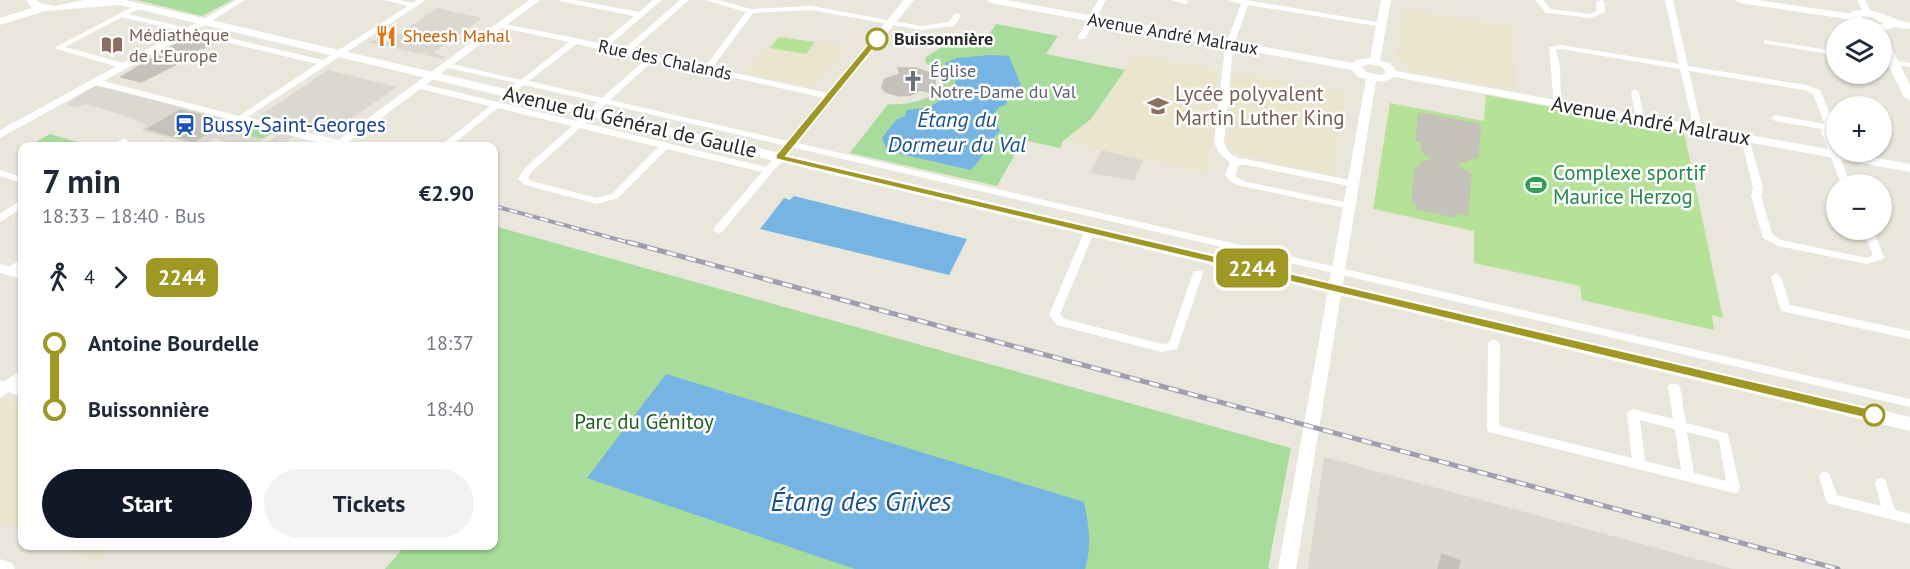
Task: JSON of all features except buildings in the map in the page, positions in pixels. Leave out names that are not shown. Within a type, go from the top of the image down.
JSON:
[{"type":"main road","points":[[4,20],[31,1],[44,8]]},
{"type":"main road","name":"Avenue du Général de Gaulle","points":[[4,20],[44,8],[59,9],[90,2],[118,1],[1910,424]]},
{"type":"main road","points":[[1852,17],[1857,13],[1868,13],[1884,18]]},
{"type":"main road","points":[[1892,23],[1910,26]]},
{"type":"main road","points":[[1892,69],[1910,97]]},
{"type":"main road","points":[[0,567],[5,569]]},
{"type":"street","points":[[0,135],[241,0]]},
{"type":"street","points":[[388,0],[413,5]]},
{"type":"street","points":[[240,119],[422,0]]},
{"type":"street","points":[[342,142],[535,0]]},
{"type":"street","points":[[564,0],[640,15]]},
{"type":"street","points":[[587,5],[595,0]]},
{"type":"street","points":[[603,46],[658,0]]},
{"type":"street","points":[[626,51],[686,0]]},
{"type":"street","points":[[709,0],[751,11],[811,8],[921,27],[951,24],[957,16]]},
{"type":"street","points":[[718,230],[909,0]]},
{"type":"street","name":"Avenue André Malraux","points":[[991,0],[1356,67]]},
{"type":"street","points":[[1082,37],[1102,0]]},
{"type":"street","points":[[1175,0],[1185,2]]},
{"type":"street","points":[[1232,0],[1382,25]]},
{"type":"street","points":[[1375,61],[1386,0]]},
{"type":"street","points":[[1539,0],[1549,11],[1591,16],[1600,12],[1600,2]]},
{"type":"street","points":[[1669,0],[1698,129]]},
{"type":"street","points":[[1739,0],[1852,17]]},
{"type":"street","points":[[1861,0],[1868,13]]},
{"type":"street","points":[[1245,2],[1230,44],[1219,143],[1223,152],[1235,162],[1246,162],[1354,184]]},
{"type":"street","points":[[124,66],[58,48],[138,6]]},
{"type":"street","points":[[707,69],[751,11]]},
{"type":"street","points":[[122,15],[324,63]]},
{"type":"street","name":"Rue des Chalands","points":[[502,25],[829,96]]},
{"type":"street","points":[[509,93],[576,40]]},
{"type":"street","points":[[1767,42],[1826,51]]},
{"type":"street","points":[[1557,104],[1556,68],[1552,49],[1562,47],[1806,88],[1817,92],[1826,114]]},
{"type":"street","points":[[653,57],[528,170],[523,179],[528,183],[597,201],[605,200],[615,196],[665,145]]},
{"type":"street","points":[[1364,61],[1375,61],[1386,65],[1392,74],[1383,79],[1371,79],[1359,73],[1356,67],[1364,61]]},
{"type":"street","points":[[1892,62],[1910,65]]},
{"type":"street","name":"Avenue du Général de Gaulle","points":[[447,65],[1910,403]]},
{"type":"street","name":"Avenue André Malraux","points":[[1392,74],[1826,153]]},
{"type":"street","points":[[1288,569],[1371,79]]},
{"type":"street","points":[[95,82],[323,142]]},
{"type":"street","points":[[418,86],[768,170]]},
{"type":"street","points":[[1635,92],[1640,119]]},
{"type":"street","points":[[450,142],[496,105]]},
{"type":"street","points":[[1775,118],[1826,127]]},
{"type":"street","points":[[1745,138],[1758,188],[1756,196],[1767,236],[1778,243],[1867,261],[1879,257],[1872,240]]},
{"type":"street","points":[[1235,162],[1230,175],[1244,184],[1350,206]]},
{"type":"street","name":"Avenue André Malraux","points":[[1877,162],[1910,168]]},
{"type":"street","points":[[0,173],[18,179]]},
{"type":"street","points":[[0,218],[18,207]]},
{"type":"street","points":[[1090,230],[1054,315],[1061,322],[1162,348],[1173,346],[1198,273]]},
{"type":"street","points":[[4,269],[18,264]]},
{"type":"street","points":[[1776,278],[1785,308],[1910,335]]},
{"type":"street","points":[[1494,344],[1493,429],[1734,488],[1724,437],[1633,414],[1639,464]]},
{"type":"street","points":[[2,388],[18,378]]},
{"type":"street","points":[[1674,387],[1688,476]]},
{"type":"street","points":[[2,388],[18,392]]},
{"type":"street","points":[[1825,477],[1832,499],[1910,519]]},
{"type":"street","points":[[1881,483],[1890,514]]},
{"type":"shaded area","points":[[437,8],[482,18],[433,53],[447,57],[443,59],[424,55],[427,52],[421,54],[390,47],[393,44],[388,47],[369,42],[372,40],[386,43]]},
{"type":"shaded area","points":[[1403,8],[1514,27],[1516,90],[1412,71],[1396,58]]},
{"type":"shaded area","points":[[777,36],[847,47],[812,87],[745,73]]},
{"type":"shaded area","name":"Lycée polyvalent Martin Luther King","points":[[1132,54],[1218,70],[1209,174],[1063,141],[1091,119],[1125,70]]},
{"type":"shaded area","points":[[328,70],[397,87],[332,132],[262,114]]},
{"type":"shaded area","points":[[1234,72],[1347,94],[1333,174],[1241,155],[1229,144]]},
{"type":"shaded area","points":[[95,86],[127,92],[243,124],[231,131],[262,139],[260,141],[264,142],[226,142],[215,139],[209,142],[194,142],[185,142],[144,131],[142,129],[147,125],[126,116],[85,104],[75,108],[66,104]],"holes":[[[180,110],[224,121],[194,142],[149,129]]]},
{"type":"shaded area","points":[[281,132],[294,136],[286,142],[269,142]]},
{"type":"shaded area","points":[[1102,150],[1143,160],[1134,181],[1090,173]]},
{"type":"shaded area","points":[[7,399],[18,403],[18,530],[0,523],[0,404]]},
{"type":"shaded area","points":[[1324,457],[1733,569],[1308,569]]},
{"type":"shaded area","points":[[68,550],[110,550],[96,562]]},
{"type":"green space","points":[[137,0],[232,0],[202,16]]},
{"type":"green space","points":[[996,24],[1058,36],[1046,54],[1125,70],[1091,119],[1063,141],[1060,148],[1023,140],[997,186],[850,153],[888,104],[917,101],[938,92],[943,87],[941,78],[925,62],[926,57],[947,44],[986,39]]},
{"type":"green space","points":[[779,37],[815,42],[806,54],[770,48]]},
{"type":"green space","name":"Complexe sportif Maurice Herzog","points":[[1486,95],[1684,132],[1723,318],[1712,315],[1714,330],[1582,300],[1580,286],[1474,263],[1474,231],[1373,209],[1390,103],[1484,121]]},
{"type":"green space","points":[[243,124],[281,132],[262,139],[230,131]]},
{"type":"green space","points":[[50,134],[77,142],[36,142]]},
{"type":"green space","name":"Parc du Génitoy","points":[[498,227],[1291,448],[1268,568],[1271,569],[385,569],[401,551],[398,550],[498,550]]},
{"type":"water","name":"Étang du Dormeur du Val","points":[[1009,56],[1021,85],[1007,100],[1006,105],[999,107],[993,115],[1000,131],[971,170],[887,151],[882,138],[897,119],[904,117],[907,110],[930,107],[954,91],[956,81],[945,63],[957,58]]},
{"type":"water","points":[[794,196],[967,239],[949,275],[760,229],[784,198],[790,200]]},
{"type":"water","name":"Étang des Grives","points":[[666,374],[1084,502],[1089,536],[1085,569],[855,569],[587,478]]},
{"type":"railway","points":[[498,207],[634,244]]},
{"type":"railway","points":[[628,242],[1838,569]]},
{"type":"bus line","name":"2244","points":[[877,39],[780,157],[1874,415]]},
{"type":"place","name":"Sheesh Mahal","points":[[386,36]]},
{"type":"place","name":"Buissonnière","points":[[877,39]]},
{"type":"place","name":"Médiathèque de L'Europe","points":[[112,45]]},
{"type":"place","name":"Église Notre-Dame du Val","points":[[913,81]]},
{"type":"place","name":"Lycée polyvalent Martin Luther King","points":[[1158,106]]},
{"type":"place","name":"Bussy-Saint-Georges","points":[[185,125]]},
{"type":"place","name":"Complexe sportif Maurice Herzog","points":[[1536,185]]}]
